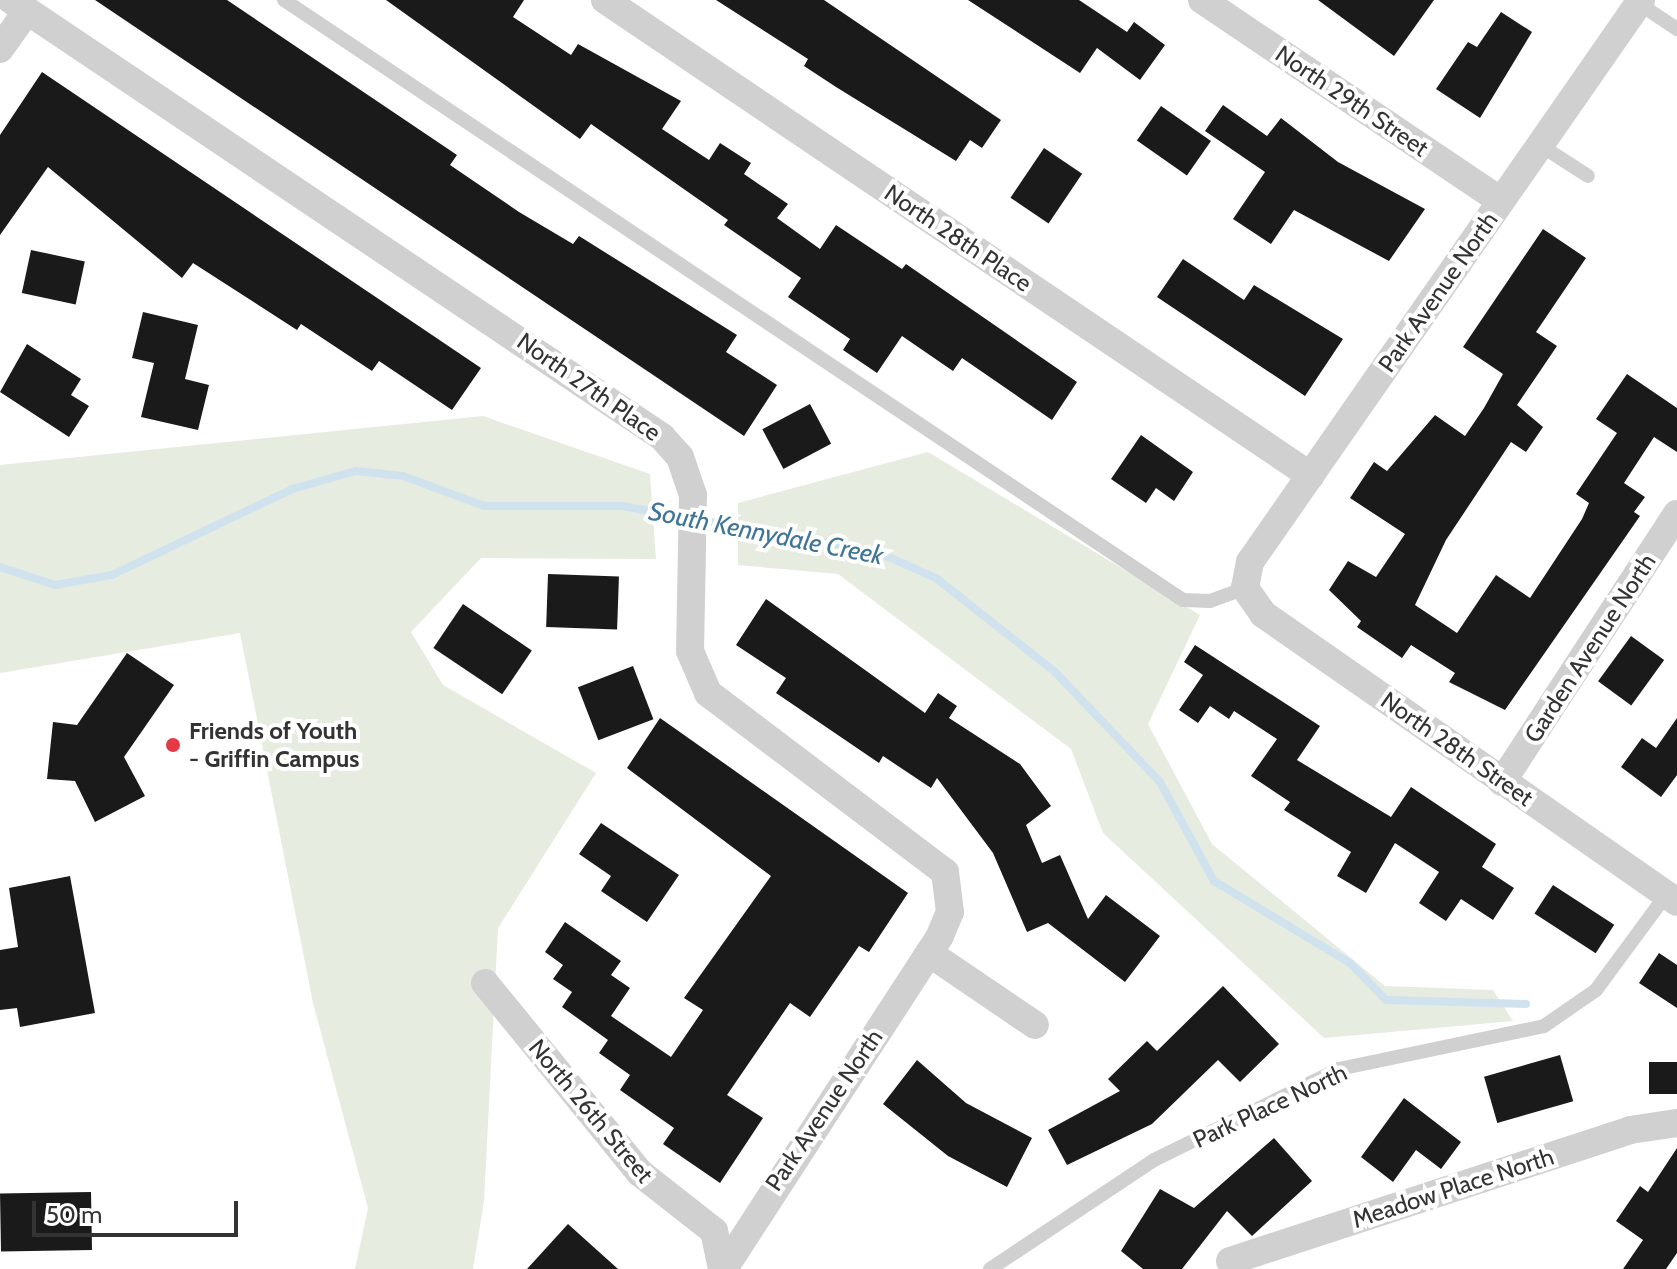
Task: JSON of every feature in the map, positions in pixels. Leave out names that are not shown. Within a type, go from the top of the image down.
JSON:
[{"type":"street","name":"North 28th Place","points":[[605,0],[1311,476]]},
{"type":"street","name":"North 29th Street","points":[[1202,0],[1501,201]]},
{"type":"street","name":"Park Avenue North","points":[[1245,588],[1250,562],[1640,2]]},
{"type":"street","points":[[0,49],[19,5]]},
{"type":"street","name":"North 27th Place","points":[[19,5],[645,422],[686,471],[696,514],[690,651],[708,693],[945,872],[950,912],[929,953]]},
{"type":"street","name":"Garden Avenue North","points":[[1502,782],[1677,514]]},
{"type":"street","name":"North 28th Street","points":[[1245,588],[1263,614],[1671,898]]},
{"type":"street","name":"Park Avenue North","points":[[723,1269],[929,953]]},
{"type":"street","points":[[929,953],[1035,1025]]},
{"type":"street","name":"North 26th Street","points":[[485,983],[640,1173],[714,1231],[723,1269]]},
{"type":"street","name":"Meadow Place North","points":[[1230,1261],[1630,1130],[1677,1123]]},
{"type":"lane","points":[[284,0],[1183,600],[1210,601],[1245,588]]},
{"type":"lane","points":[[1640,2],[1677,29]]},
{"type":"lane","points":[[1540,145],[1588,176]]},
{"type":"lane","name":"Park Place North","points":[[990,1269],[1154,1160],[1339,1069],[1544,1026],[1596,990],[1671,898]]},
{"type":"shaded area","points":[[483,416],[650,474],[656,559],[481,558],[411,632],[443,685],[596,773],[498,928],[484,1201],[473,1269],[355,1269],[368,1208],[313,1003],[240,633],[0,673],[0,465]]},
{"type":"shaded area","points":[[928,452],[1200,615],[1148,724],[1212,844],[1385,986],[1493,990],[1513,1021],[1324,1038],[1103,833],[1071,749],[838,574],[738,565],[738,503]]},
{"type":"building","points":[[95,0],[227,0],[457,155],[450,165],[519,212],[573,244],[579,236],[737,335],[726,352],[777,385],[744,436]]},
{"type":"building","points":[[386,0],[524,0],[513,17],[571,55],[578,44],[681,101],[662,129],[709,160],[720,143],[751,163],[744,174],[788,204],[777,218],[820,249],[836,225],[902,269],[906,264],[1077,382],[1052,420],[962,358],[953,371],[902,336],[877,373],[843,350],[850,339],[788,297],[801,278],[724,225],[728,220],[591,124],[580,139]]},
{"type":"building","points":[[716,0],[824,0],[1001,120],[982,148],[970,140],[956,161],[804,66],[808,59]]},
{"type":"building","points":[[968,0],[1079,0],[1127,32],[1134,22],[1165,45],[1140,80],[1097,48],[1080,73]]},
{"type":"building","points":[[1318,0],[1434,0],[1394,56]]},
{"type":"building","points":[[1501,12],[1532,32],[1480,118],[1436,89],[1468,42],[1477,47]]},
{"type":"building","points":[[42,72],[481,368],[452,410],[379,361],[372,371],[301,324],[297,330],[193,263],[182,278],[48,167],[0,235],[0,135]]},
{"type":"building","points":[[1223,105],[1267,136],[1281,118],[1338,162],[1425,209],[1389,261],[1294,210],[1271,244],[1233,219],[1265,172],[1205,131]]},
{"type":"building","points":[[1161,106],[1211,141],[1187,175],[1137,140]]},
{"type":"building","points":[[1044,148],[1082,174],[1049,223],[1010,198]]},
{"type":"building","points":[[1543,229],[1586,258],[1536,332],[1557,346],[1517,405],[1543,427],[1526,452],[1511,442],[1446,540],[1415,605],[1457,633],[1496,575],[1530,598],[1582,519],[1589,503],[1576,494],[1617,433],[1596,419],[1627,374],[1677,408],[1677,452],[1654,437],[1624,483],[1645,497],[1634,512],[1640,516],[1505,710],[1449,682],[1455,673],[1411,645],[1402,658],[1357,627],[1361,621],[1329,590],[1348,561],[1376,577],[1405,534],[1350,498],[1374,462],[1387,471],[1435,415],[1465,436],[1484,408],[1503,374],[1463,347]]},
{"type":"building","points":[[31,250],[85,261],[76,304],[22,293]]},
{"type":"building","points":[[1183,259],[1244,300],[1254,285],[1343,339],[1305,396],[1157,297]]},
{"type":"building","points":[[143,312],[198,325],[185,379],[209,385],[198,430],[141,417],[154,363],[132,358]]},
{"type":"building","points":[[27,344],[81,379],[71,395],[89,406],[69,437],[0,392]]},
{"type":"building","points":[[810,404],[831,444],[783,469],[762,429]]},
{"type":"building","points":[[1141,435],[1193,472],[1174,501],[1156,488],[1146,503],[1111,479]]},
{"type":"building","points":[[548,574],[619,576],[617,629],[546,627]]},
{"type":"building","points":[[766,599],[925,713],[938,693],[957,706],[949,718],[1020,764],[1051,806],[1026,825],[1042,863],[1060,855],[1088,919],[1106,895],[1160,936],[1125,982],[1048,923],[1027,932],[993,853],[937,778],[931,788],[883,756],[879,763],[776,693],[786,678],[736,645]]},
{"type":"building","points":[[463,604],[532,650],[502,694],[433,648]]},
{"type":"building","points":[[1631,636],[1664,660],[1631,705],[1598,681]]},
{"type":"building","points":[[1195,645],[1320,726],[1297,760],[1391,817],[1411,787],[1496,844],[1482,867],[1514,888],[1493,920],[1461,899],[1446,921],[1419,903],[1439,872],[1395,843],[1366,893],[1337,876],[1351,852],[1284,810],[1290,802],[1251,776],[1277,739],[1234,711],[1229,719],[1210,706],[1198,723],[1179,710],[1203,675],[1184,662]]},
{"type":"building","points":[[127,653],[174,685],[124,757],[145,796],[95,822],[75,781],[47,779],[53,722],[77,725]]},
{"type":"building","points":[[633,666],[653,719],[598,740],[578,687]]},
{"type":"building","points":[[660,718],[908,893],[869,952],[859,946],[810,1017],[790,1003],[727,1095],[763,1118],[720,1183],[663,1144],[674,1128],[620,1090],[630,1075],[599,1053],[608,1040],[562,1007],[572,992],[553,979],[563,965],[545,952],[565,922],[621,961],[611,975],[630,988],[611,1016],[671,1057],[703,1010],[684,998],[771,876],[627,768]]},
{"type":"building","points":[[1677,718],[1677,775],[1661,797],[1621,767],[1642,738],[1656,748]]},
{"type":"building","points":[[601,823],[679,875],[647,922],[601,891],[611,876],[579,854]]},
{"type":"building","points":[[70,876],[95,1013],[20,1027],[17,1008],[0,1010],[0,950],[18,947],[9,888]]},
{"type":"building","points":[[1553,885],[1614,925],[1596,953],[1534,914]]},
{"type":"building","points":[[1659,953],[1677,965],[1677,1008],[1639,983]]},
{"type":"building","points":[[1223,986],[1279,1044],[1240,1082],[1218,1060],[1152,1124],[1067,1165],[1048,1130],[1120,1091],[1108,1079],[1147,1041],[1157,1051]]},
{"type":"building","points":[[1560,1055],[1573,1101],[1497,1123],[1484,1077]]},
{"type":"building","points":[[917,1060],[966,1103],[1032,1138],[1007,1187],[948,1156],[883,1104]]},
{"type":"building","points":[[1649,1062],[1677,1062],[1677,1094],[1649,1094]]},
{"type":"building","points":[[1404,1098],[1461,1142],[1441,1169],[1416,1150],[1393,1182],[1361,1157]]},
{"type":"building","points":[[1274,1138],[1312,1181],[1252,1236],[1227,1211],[1182,1269],[1143,1269],[1121,1251],[1160,1189],[1194,1208]]},
{"type":"building","points":[[1677,1148],[1677,1253],[1666,1269],[1623,1269],[1643,1240],[1616,1221],[1640,1186],[1648,1192]]},
{"type":"building","points":[[91,1192],[92,1250],[1,1252],[0,1194]]},
{"type":"building","points":[[568,1224],[618,1269],[527,1269]]},
{"type":"waterway","name":"South Kennydale Creek","points":[[0,567],[55,585],[112,575],[292,489],[356,471],[403,476],[484,506],[622,506],[875,551],[936,578],[1055,672],[1160,782],[1214,881],[1350,963],[1386,1000],[1526,1004]]},
{"type":"place","name":"Friends of Youth - Griffin Campus","points":[[173,745]]}]
